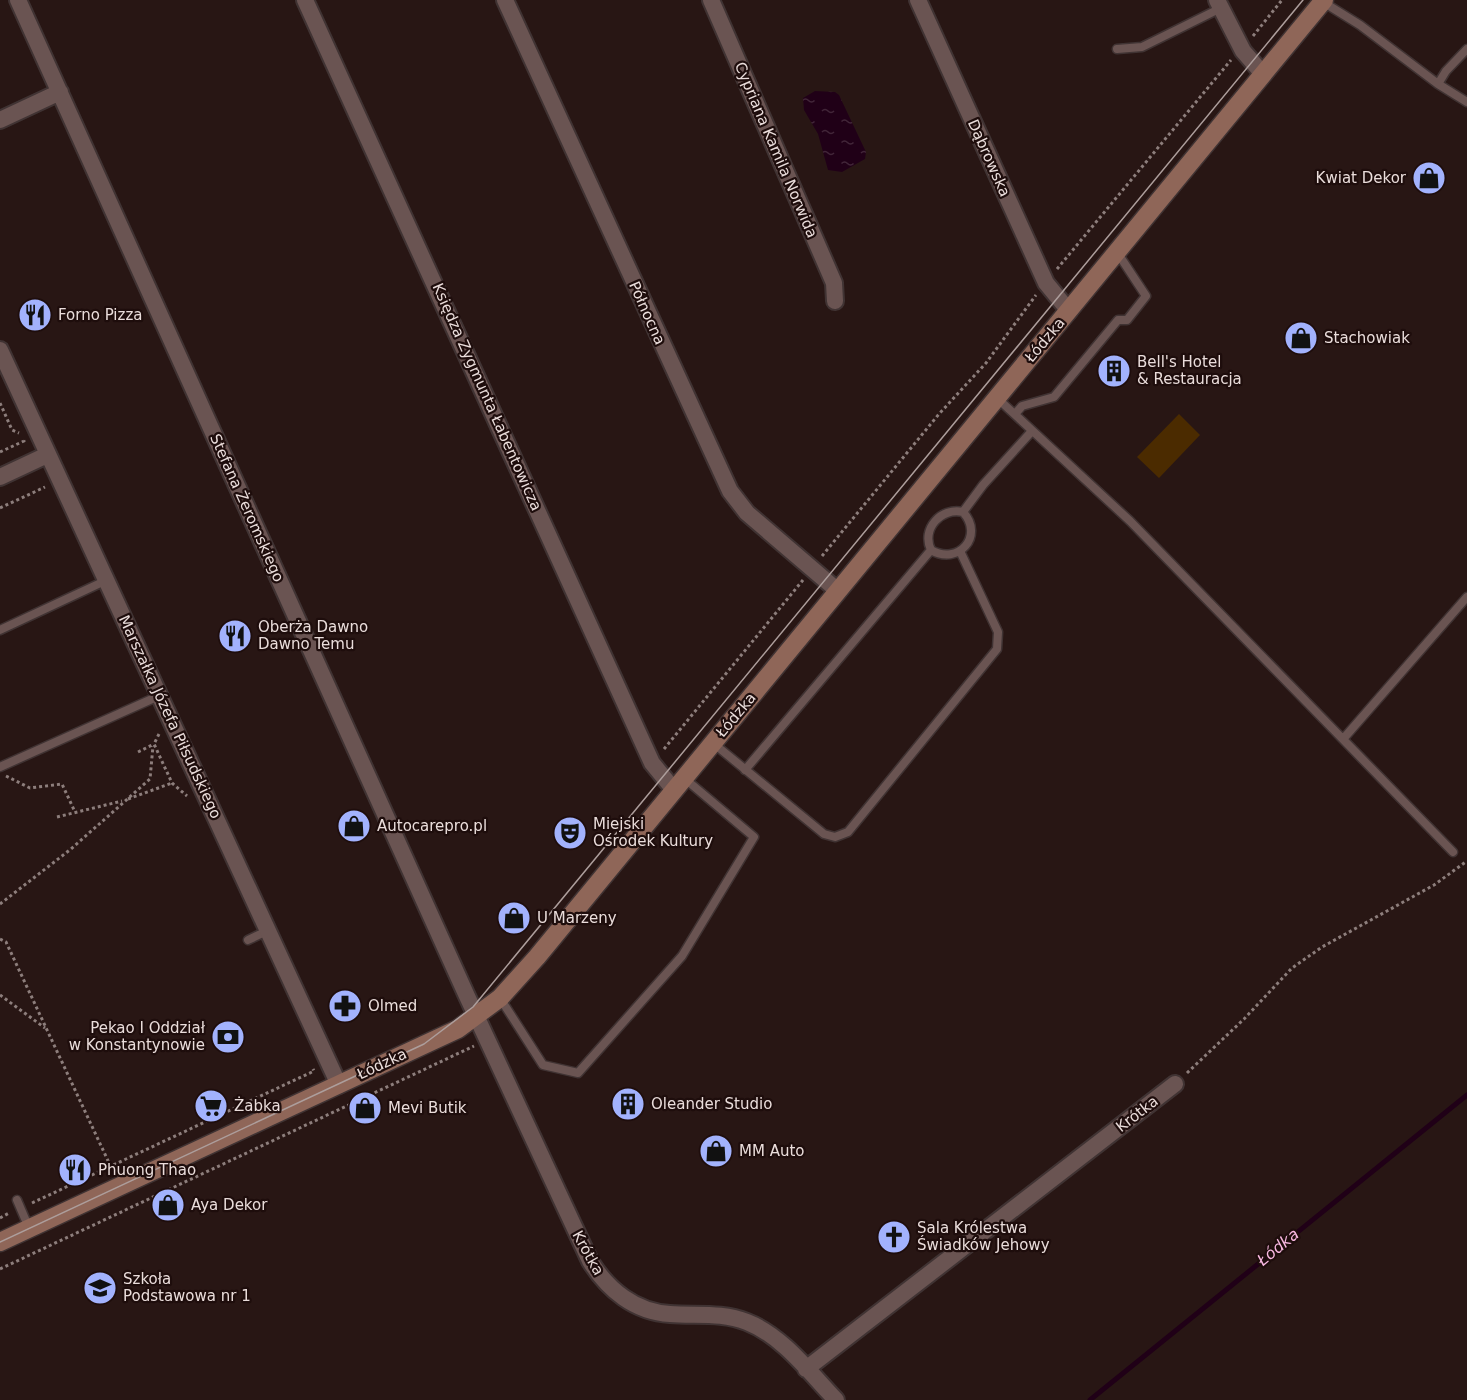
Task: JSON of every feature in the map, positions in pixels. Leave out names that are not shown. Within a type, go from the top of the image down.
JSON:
[{"type":"main road","name":"Łódzka","points":[[0,1241],[458,1029],[500,998],[1324,1]]},
{"type":"street","name":"Stefana Żeromskiego","points":[[18,0],[478,1015]]},
{"type":"street","name":"Księdza Zygmunta Łabentowicza","points":[[305,0],[652,763],[679,784]]},
{"type":"street","name":"Północna","points":[[505,0],[730,491],[747,513],[838,591]]},
{"type":"street","name":"Cypriana Kamila Norwida","points":[[711,0],[834,283],[835,301]]},
{"type":"street","name":"Dąbrowska","points":[[918,0],[1046,283],[1069,311]]},
{"type":"street","points":[[1219,4],[1243,51],[1263,74]]},
{"type":"street","points":[[0,120],[60,92]]},
{"type":"street","name":"Marszałka Józefa Piłsudskiego","points":[[0,350],[339,1085]]},
{"type":"street","points":[[0,477],[47,455]]},
{"type":"street","name":"Krótka","points":[[478,1015],[590,1261],[605,1282],[623,1298],[651,1311],[726,1316],[748,1322],[773,1338],[836,1400]]},
{"type":"street","name":"Krótka","points":[[806,1369],[1175,1084]]},
{"type":"lane","points":[[1324,1],[1438,84],[1467,102]]},
{"type":"lane","points":[[1117,49],[1142,47],[1219,4]]},
{"type":"lane","points":[[1438,84],[1446,71],[1467,50]]},
{"type":"lane","points":[[1015,414],[1022,406],[1054,397],[1118,320],[1127,320],[1146,296],[1117,252]]},
{"type":"lane","points":[[997,398],[1130,521],[1453,852]]},
{"type":"lane","points":[[963,512],[983,485],[1032,431]]},
{"type":"lane","points":[[952,510],[963,512],[971,522],[972,531],[960,551],[946,555],[931,550],[928,533],[935,520],[952,510]]},
{"type":"lane","points":[[745,770],[931,550]]},
{"type":"lane","points":[[713,743],[824,834],[835,837],[848,832],[997,649],[998,632],[960,551]]},
{"type":"lane","points":[[0,630],[107,580]]},
{"type":"lane","points":[[1344,738],[1467,597]]},
{"type":"lane","points":[[0,767],[161,695]]},
{"type":"lane","points":[[500,998],[543,1065],[578,1073],[682,956],[754,837],[679,784]]},
{"type":"lane","points":[[248,940],[267,931]]},
{"type":"lane","points":[[19,1204],[29,1229]]},
{"type":"path","points":[[1246,43],[1282,0]]},
{"type":"path","points":[[1051,278],[1237,54]]},
{"type":"path","points":[[816,564],[939,414],[986,363],[1041,289]]},
{"type":"path","points":[[0,403],[12,430],[19,433],[24,441],[0,452]]},
{"type":"path","points":[[0,508],[46,486],[51,497]]},
{"type":"path","points":[[652,763],[808,574]]},
{"type":"path","points":[[0,904],[71,849],[150,779],[154,744],[159,734],[144,703]]},
{"type":"path","points":[[138,752],[154,744]]},
{"type":"path","points":[[154,744],[172,783],[188,797]]},
{"type":"path","points":[[0,772],[30,789],[62,784],[75,812]]},
{"type":"path","points":[[57,817],[125,800],[172,783]]},
{"type":"path","points":[[1175,1084],[1244,1019],[1292,968],[1322,947],[1434,885],[1467,861]]},
{"type":"path","points":[[0,939],[6,942],[110,1165]]},
{"type":"path","points":[[0,995],[46,1029]]},
{"type":"path","points":[[0,1269],[480,1043],[488,1037]]},
{"type":"path","points":[[0,1218],[19,1204],[110,1165],[314,1071],[309,1061]]},
{"type":"shaded area","points":[[1179,414],[1200,435],[1159,478],[1137,457]]},
{"type":"water","points":[[815,91],[835,92],[839,95],[866,152],[865,159],[842,172],[828,170],[818,134],[804,110],[803,98]]},
{"type":"waterway","name":"Łódka","points":[[1090,1400],[1467,1095]]},
{"type":"tram line","points":[[0,1242],[424,1044],[473,1007],[1303,0]]},
{"type":"place","name":"Kwiat Dekor","points":[[1429,178]]},
{"type":"place","name":"Forno Pizza","points":[[35,315]]},
{"type":"place","name":"Stachowiak","points":[[1301,338]]},
{"type":"place","name":"Bell's Hotel & Restauracja","points":[[1114,371]]},
{"type":"place","name":"Oberża Dawno Dawno Temu","points":[[235,636]]},
{"type":"place","name":"Autocarepro.pl","points":[[354,826]]},
{"type":"place","name":"Miejski Ośrodek Kultury","points":[[570,833]]},
{"type":"place","name":"U Marzeny","points":[[514,918]]},
{"type":"place","name":"Olmed","points":[[345,1006]]},
{"type":"place","name":"Pekao I Oddział w Konstantynowie","points":[[228,1037]]},
{"type":"place","name":"Oleander Studio","points":[[628,1104]]},
{"type":"place","name":"Żabka","points":[[211,1106]]},
{"type":"place","name":"Mevi Butik","points":[[365,1108]]},
{"type":"place","name":"MM Auto","points":[[716,1151]]},
{"type":"place","name":"Phuong Thao","points":[[75,1170]]},
{"type":"place","name":"Aya Dekor","points":[[168,1205]]},
{"type":"place","name":"Sala Królestwa Świadków Jehowy","points":[[894,1237]]},
{"type":"place","name":"Szkoła Podstawowa nr 1","points":[[100,1288]]}]
